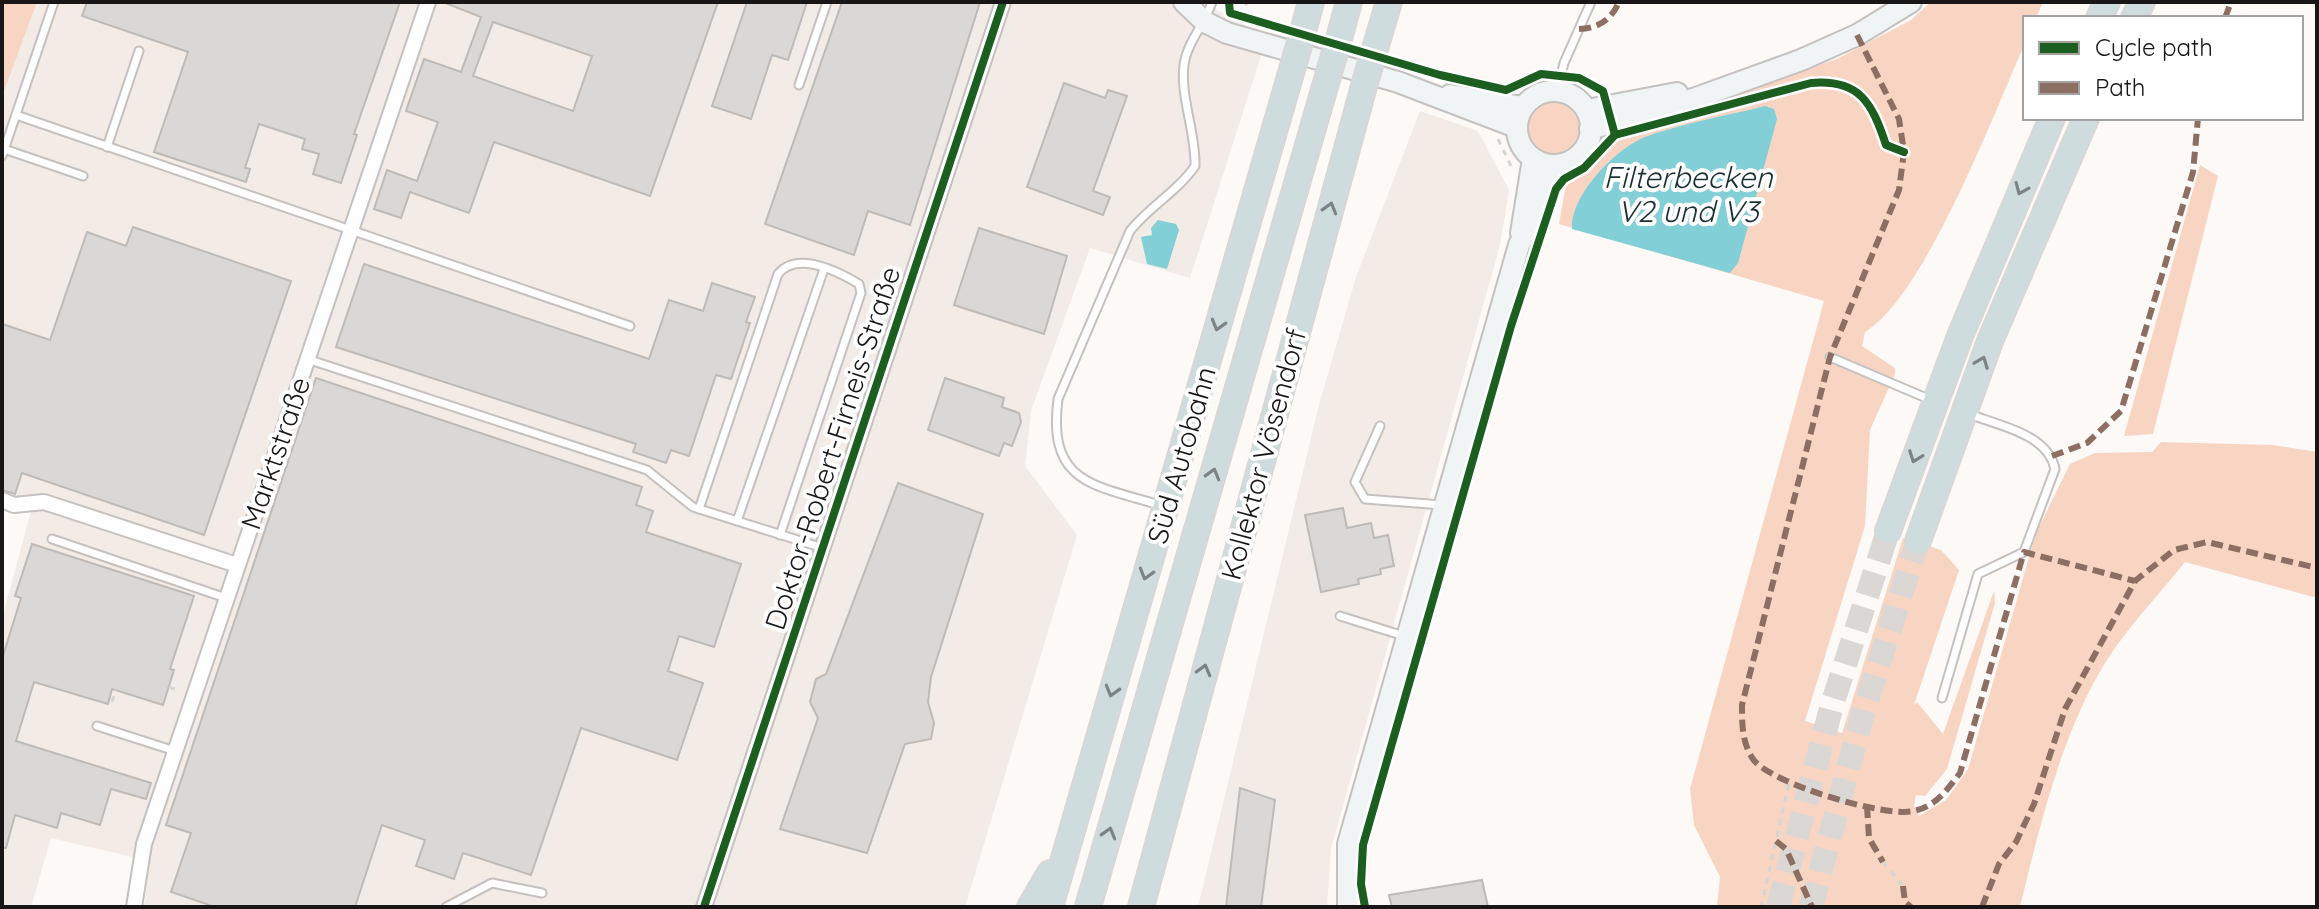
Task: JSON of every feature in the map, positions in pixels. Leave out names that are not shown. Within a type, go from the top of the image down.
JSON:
[{"type":"highway","name":"Süd Autobahn","points":[[1050,907],[1311,2]]},
{"type":"highway","name":"Süd Autobahn","points":[[1088,907],[1349,2]]},
{"type":"highway","name":"Kollektor Vösendorf","points":[[1141,907],[1389,2]]},
{"type":"highway","points":[[1888,531],[1935,402],[2051,120]]},
{"type":"highway","points":[[1918,541],[1963,412],[2030,245],[2085,120]]},
{"type":"highway","points":[[1030,907],[1068,844]]},
{"type":"main road","points":[[1184,2],[1205,22],[1227,33],[1426,92],[1506,124],[1520,143],[1542,162]]},
{"type":"main road","points":[[1588,120],[1724,86],[1801,60],[1843,41],[1911,2]]},
{"type":"main road","points":[[1348,907],[1348,844],[1519,245],[1528,181],[1542,162],[1575,158],[1585,147],[1588,120],[1578,100],[1557,91],[1535,95],[1506,124]]},
{"type":"main road","points":[[1426,92],[1523,107]]},
{"type":"main road","points":[[1519,245],[1537,209],[1542,162]]},
{"type":"street","name":"Marktstraße","points":[[134,907],[144,844],[428,2]]},
{"type":"street","name":"Doktor-Robert-Firneis-Straße","points":[[704,907],[1003,2]]},
{"type":"street","points":[[2,500],[14,505],[44,502],[237,565]]},
{"type":"lane","points":[[54,2],[3,152],[83,176]]},
{"type":"lane","points":[[799,85],[827,2]]},
{"type":"lane","points":[[1166,507],[1097,486],[1071,469],[1057,450],[1055,426],[1058,399],[1130,231],[1144,214],[1187,178],[1195,166],[1184,67],[1189,46],[1205,22],[1212,2]]},
{"type":"lane","points":[[1557,91],[1564,63],[1591,2]]},
{"type":"lane","points":[[107,147],[139,51]]},
{"type":"lane","points":[[16,115],[630,326]]},
{"type":"lane","points":[[699,509],[778,274],[791,263],[805,262],[859,284],[861,293],[780,535]]},
{"type":"lane","points":[[737,521],[824,269]]},
{"type":"lane","points":[[1830,357],[1935,402]]},
{"type":"lane","points":[[307,359],[647,470],[699,509],[823,548]]},
{"type":"lane","points":[[1942,698],[1978,574],[2024,552],[2055,469],[2052,456],[2043,444],[1963,412]]},
{"type":"lane","points":[[1380,426],[1355,482],[1365,499],[1444,505]]},
{"type":"lane","points":[[52,539],[226,598]]},
{"type":"lane","points":[[1340,616],[1406,636]]},
{"type":"lane","points":[[97,726],[175,751]]},
{"type":"lane","points":[[446,907],[492,883],[542,893]]},
{"type":"path","points":[[1242,17],[1247,2]]},
{"type":"path","points":[[1230,13],[1254,21]]},
{"type":"path","points":[[1506,124],[1494,131],[1517,178],[1528,181]]},
{"type":"path","points":[[169,687],[180,691]]},
{"type":"path","points":[[112,702],[116,690]]},
{"type":"path","points":[[1761,907],[1789,783]]},
{"type":"path","points":[[1883,862],[1903,886]]},
{"type":"shaded area","points":[[2,2],[37,2],[2,97]]},
{"type":"shaded area","points":[[37,2],[1202,2],[1267,37],[1190,278],[1090,248],[1031,411],[1025,466],[1077,535],[965,907],[144,907],[150,861],[51,838],[31,907],[2,907],[2,619],[31,511],[2,500],[2,97]]},
{"type":"shaded area","points":[[1931,2],[2043,2],[2037,16],[2023,16],[2023,48],[1977,155],[1934,243],[1888,312],[1865,332],[1862,346],[1895,368],[1895,374],[1870,430],[1865,526],[1805,721],[1842,733],[1903,538],[1941,550],[1959,570],[1914,705],[1917,702],[1943,734],[1994,591],[1995,603],[1947,769],[1925,796],[1916,795],[1914,806],[1919,816],[1946,800],[1968,769],[2036,533],[2070,464],[2095,453],[2152,452],[2161,442],[2273,445],[2317,452],[2317,598],[2185,562],[2115,648],[2082,707],[2056,773],[2020,907],[1717,907],[1720,877],[1694,825],[1690,789],[1824,301],[1559,224],[1566,185],[1633,126],[1837,59],[1911,20]]},
{"type":"shaded area","points":[[1553,101],[1572,109],[1580,128],[1572,147],[1553,155],[1534,147],[1526,128],[1534,109]]},
{"type":"shaded area","points":[[1420,111],[1478,131],[1509,190],[1500,245],[1331,849],[1327,907],[1198,907],[1319,405],[1356,277]]},
{"type":"shaded area","points":[[2200,165],[2218,176],[2153,434],[2124,436]]},
{"type":"water","name":"Filterbecken V2 und V3","points":[[1765,106],[1774,109],[1777,119],[1738,263],[1730,273],[1572,229],[1573,216],[1586,189],[1608,163],[1633,143],[1674,128]]},
{"type":"water","points":[[1158,220],[1176,224],[1179,230],[1167,269],[1147,264],[1141,237],[1152,235],[1151,228]]},
{"type":"building","points":[[87,2],[400,2],[354,134],[357,135],[341,183],[313,174],[319,154],[302,149],[305,139],[259,124],[245,168],[250,169],[246,182],[154,152],[188,52],[82,16]]},
{"type":"building","points":[[443,2],[718,2],[650,196],[494,142],[469,213],[410,192],[401,218],[374,209],[387,170],[417,181],[438,122],[406,111],[424,59],[461,72],[481,17]],"holes":[[[493,22],[592,56],[573,111],[473,76]]]},
{"type":"building","points":[[747,2],[807,2],[788,60],[772,55],[751,119],[712,106]]},
{"type":"building","points":[[842,2],[980,2],[910,225],[868,211],[854,255],[765,224]]},
{"type":"building","points":[[1064,83],[1105,98],[1108,90],[1127,96],[1093,191],[1110,197],[1103,215],[1027,187]]},
{"type":"building","points":[[133,227],[291,281],[204,535],[22,473],[15,494],[2,490],[2,324],[50,340],[87,232],[126,246]]},
{"type":"building","points":[[979,228],[1067,256],[1044,334],[954,305]]},
{"type":"building","points":[[364,264],[649,359],[669,300],[703,311],[712,283],[755,297],[746,322],[750,323],[731,379],[716,375],[689,456],[671,450],[666,463],[633,452],[636,444],[336,347]]},
{"type":"building","points":[[316,378],[642,487],[636,505],[653,511],[646,532],[741,564],[714,647],[679,636],[668,671],[703,683],[677,760],[581,728],[531,875],[463,853],[454,879],[416,866],[425,840],[382,825],[355,907],[215,907],[171,892],[191,833],[166,825]]},
{"type":"building","points":[[945,378],[1004,398],[1002,407],[1019,413],[1021,422],[1012,446],[1004,443],[999,456],[928,430]]},
{"type":"building","points":[[898,483],[983,514],[931,677],[928,702],[934,723],[931,739],[905,744],[867,853],[780,829],[818,718],[810,702],[816,679],[826,674]]},
{"type":"building","points":[[1343,508],[1347,528],[1371,523],[1374,538],[1388,535],[1394,566],[1380,569],[1381,574],[1358,579],[1359,584],[1321,592],[1305,515]]},
{"type":"building","points":[[32,544],[194,596],[170,669],[174,670],[163,705],[112,689],[108,704],[34,682],[16,741],[151,783],[146,799],[111,789],[100,825],[61,813],[57,828],[15,815],[6,848],[2,848],[2,659],[21,598],[15,596]]},
{"type":"building","points":[[1240,788],[1275,800],[1261,907],[1226,907]]},
{"type":"building","points":[[1482,880],[1488,907],[1392,907],[1389,895]]},
{"type":"tunnel","points":[[1778,907],[1832,705],[1888,531]]},
{"type":"tunnel","points":[[1811,907],[1863,713],[1918,541]]},
{"type":"marked path","points":[[1579,29],[1604,22],[1619,2]]},
{"type":"marked path","points":[[2226,16],[2231,2]]},
{"type":"marked path","points":[[1857,35],[1899,119],[1904,152],[1899,190],[1830,357],[1742,705],[1743,733],[1749,753],[1763,768],[1781,778],[1829,797],[1899,812],[1922,809],[1940,796],[1960,773],[2024,552],[2135,581]]},
{"type":"marked path","points":[[2052,456],[2087,443],[2121,411],[2193,172],[2198,120]]},
{"type":"marked path","points":[[1982,907],[1999,864],[2016,842],[2034,804],[2065,709],[2135,581],[2174,550],[2207,542],[2317,568]]},
{"type":"marked path","points":[[1867,806],[1869,838],[1883,862]]},
{"type":"marked path","points":[[1776,841],[1786,849],[1812,907]]},
{"type":"marked path","points":[[1903,886],[1905,902],[1911,907]]},
{"type":"cycle path","points":[[704,907],[1003,2]]},
{"type":"cycle path","points":[[1229,2],[1230,13],[1440,75],[1506,90],[1541,74],[1579,78],[1603,91],[1615,135]]},
{"type":"cycle path","points":[[1365,907],[1361,884],[1363,845],[1511,326],[1556,189],[1564,179],[1584,168],[1615,135],[1811,83],[1841,85],[1853,90],[1869,106],[1886,145],[1904,152]]}]
